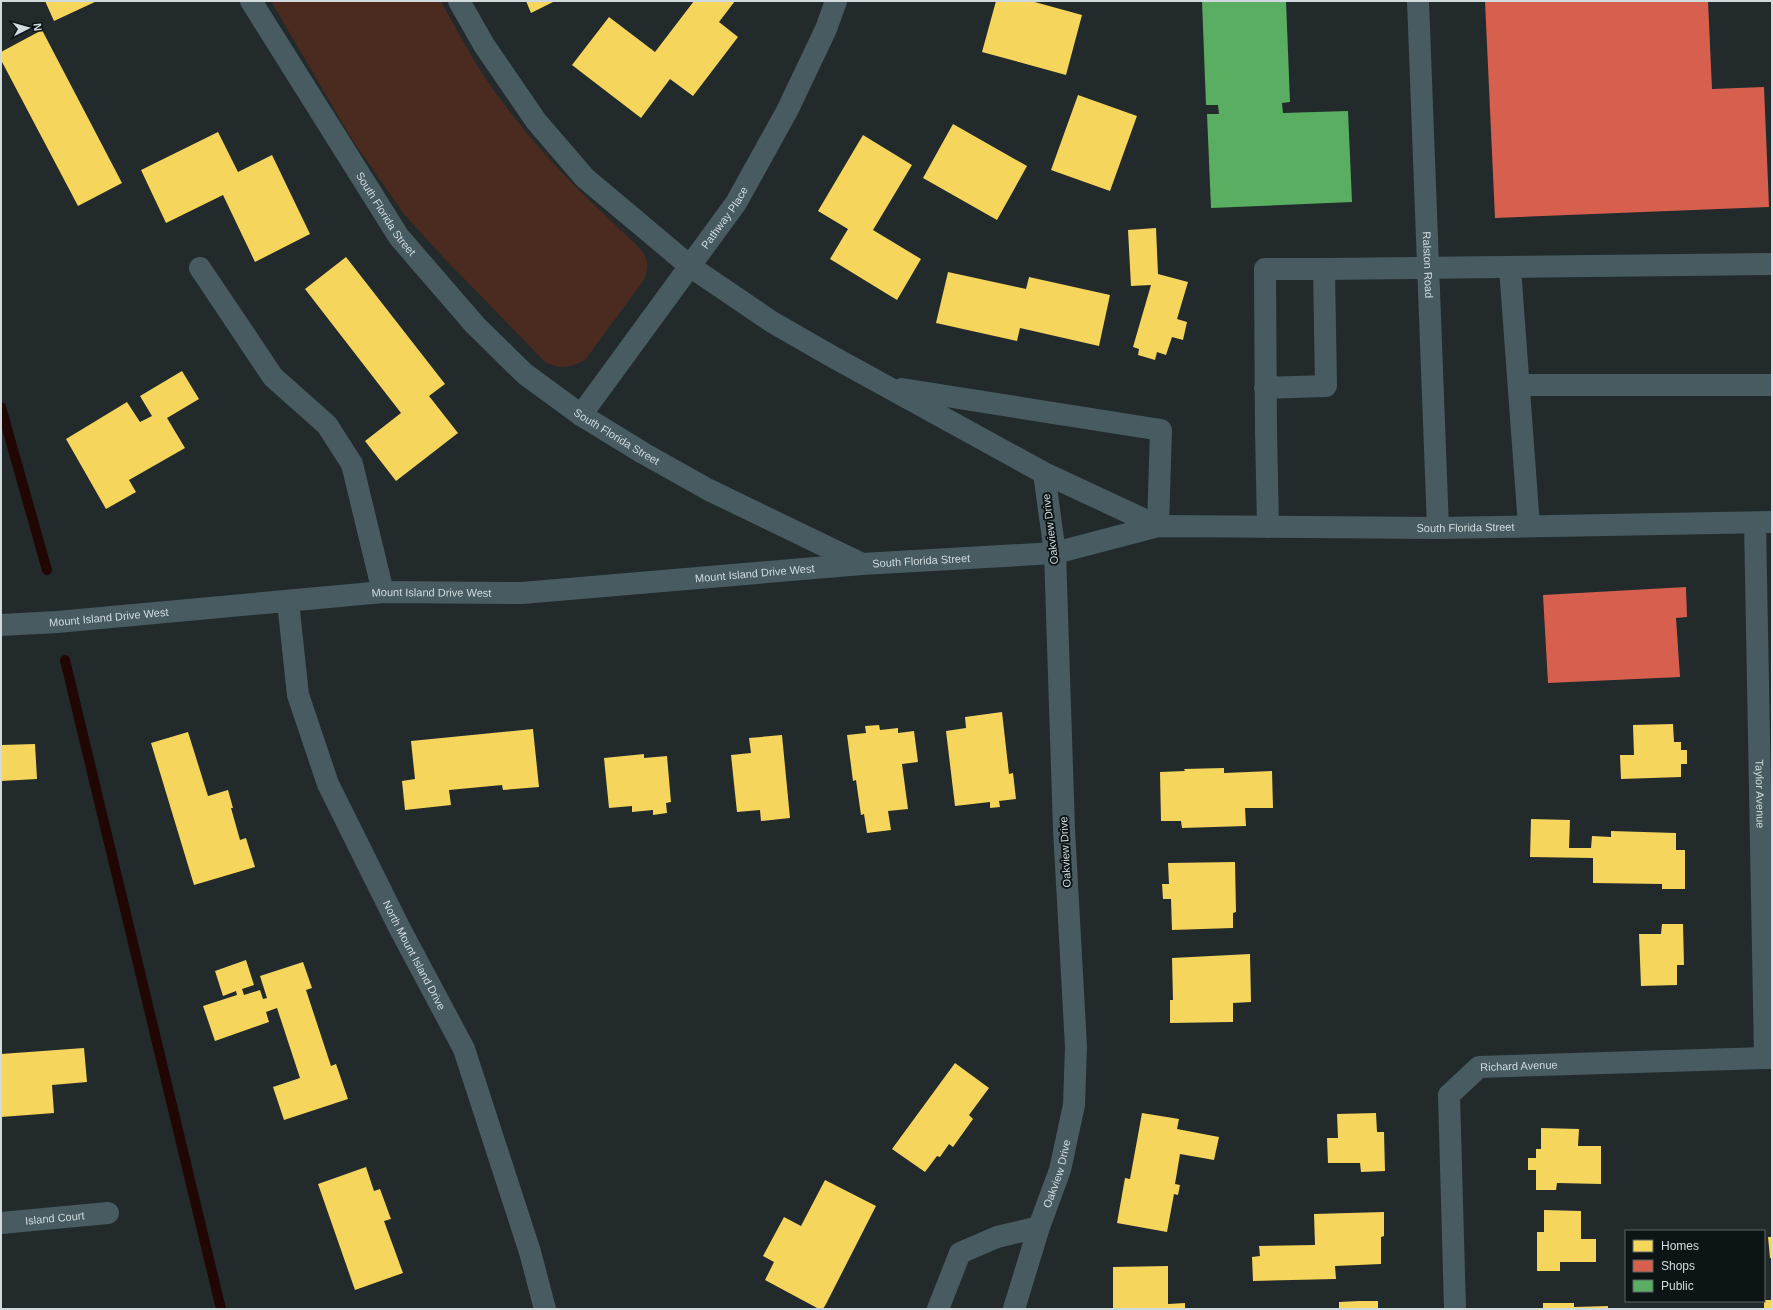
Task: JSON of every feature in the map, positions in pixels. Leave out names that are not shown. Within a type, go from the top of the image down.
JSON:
[{"type":"street","name":"South Florida Street","points":[[251,1],[399,237],[475,325],[525,374],[581,415],[643,453],[709,490],[862,564],[1055,553],[1158,526],[1438,528],[1764,522]]},
{"type":"street","name":"South Florida Street","points":[[459,1],[484,45],[536,121],[585,178],[690,267],[772,322],[886,386],[1044,473],[1158,526]]},
{"type":"street","name":"Pathway Place","points":[[581,415],[736,203],[787,111],[826,30],[836,1]]},
{"type":"street","name":"Ralston Road","points":[[1418,1],[1438,528]]},
{"type":"street","points":[[1268,527],[1265,269],[1428,269],[1772,264]]},
{"type":"street","points":[[200,268],[273,377],[327,425],[352,464],[383,592]]},
{"type":"street","points":[[1510,268],[1529,526]]},
{"type":"street","points":[[1266,388],[1326,386],[1324,269]]},
{"type":"street","points":[[1518,385],[1772,385]]},
{"type":"street","points":[[886,386],[1161,430],[1158,526]]},
{"type":"street","name":"Oakview Drive","points":[[1014,1309],[1039,1227],[1060,1170],[1074,1105],[1076,1047],[1064,829],[1055,553],[1044,473]]},
{"type":"street","name":"Taylor Avenue","points":[[1764,522],[1769,1058]]},
{"type":"street","name":"Mount Island Drive West","points":[[1,625],[57,622],[288,602],[383,592],[522,593],[862,564]]},
{"type":"street","name":"North Mount Island Drive","points":[[288,602],[298,696],[328,784],[400,930],[464,1049],[530,1252],[545,1309]]},
{"type":"street","name":"Richard Avenue","points":[[1455,1309],[1449,1095],[1479,1068],[1769,1058]]},
{"type":"street","name":"Island Court","points":[[1,1223],[108,1213]]},
{"type":"street","points":[[938,1309],[960,1253],[996,1237],[1039,1227]]},
{"type":"shaded area","points":[[271,1],[441,1],[478,67],[495,92],[534,142],[601,212],[637,245],[646,257],[647,269],[644,280],[585,360],[575,365],[565,367],[550,365],[545,362],[441,255],[403,213],[351,138]]},
{"type":"building: Homes","points":[[45,1],[97,1],[54,21]]},
{"type":"building: Homes","points":[[526,1],[555,1],[531,13]]},
{"type":"building: Homes","points":[[694,1],[735,1],[719,22],[738,37],[693,96],[670,79],[641,118],[572,65],[609,17],[655,52]]},
{"type":"building: Homes","points":[[996,1],[1031,1],[1082,15],[1066,75],[982,52]]},
{"type":"building: Homes","points":[[42,30],[122,183],[78,206],[1,60],[1,52]]},
{"type":"building: Homes","points":[[1078,95],[1137,116],[1110,191],[1051,170]]},
{"type":"building: Homes","points":[[953,124],[1027,166],[997,220],[923,178]]},
{"type":"building: Homes","points":[[218,132],[238,172],[272,155],[310,234],[255,262],[223,195],[166,223],[141,170]]},
{"type":"building: Homes","points":[[863,135],[912,165],[873,230],[921,259],[897,300],[830,259],[848,229],[818,211]]},
{"type":"building: Homes","points":[[1156,228],[1158,274],[1188,282],[1177,319],[1187,322],[1183,340],[1172,337],[1166,355],[1157,352],[1155,360],[1138,355],[1139,349],[1133,347],[1151,285],[1131,286],[1128,230]]},
{"type":"building: Homes","points":[[346,257],[445,384],[429,396],[458,433],[396,481],[365,441],[401,413],[305,289]]},
{"type":"building: Homes","points":[[948,272],[1026,289],[1029,277],[1110,295],[1099,346],[1020,328],[1017,341],[936,323]]},
{"type":"building: Homes","points":[[182,371],[199,399],[167,418],[185,448],[129,480],[136,492],[106,509],[66,439],[127,402],[140,422],[152,416],[140,396]]},
{"type":"building: Homes","points":[[1002,712],[1009,774],[1013,773],[1016,799],[999,801],[1000,807],[990,808],[990,802],[955,806],[946,731],[966,728],[965,717]]},
{"type":"building: Homes","points":[[1673,724],[1674,742],[1681,742],[1681,750],[1687,750],[1687,764],[1681,764],[1681,777],[1621,779],[1620,755],[1634,755],[1633,725]]},
{"type":"building: Homes","points":[[879,725],[880,730],[898,728],[898,733],[914,731],[918,762],[902,764],[908,809],[888,811],[891,830],[867,833],[864,814],[861,815],[856,780],[853,781],[847,735],[866,733],[865,726]]},
{"type":"building: Homes","points":[[533,729],[539,787],[503,790],[502,785],[449,790],[451,805],[405,810],[402,781],[415,779],[411,741]]},
{"type":"building: Homes","points":[[188,732],[208,796],[228,790],[233,808],[231,808],[240,840],[246,838],[255,867],[194,885],[151,743]]},
{"type":"building: Homes","points":[[782,735],[790,818],[761,821],[760,810],[737,812],[731,755],[751,753],[749,738]]},
{"type":"building: Homes","points":[[35,744],[37,779],[1,781],[1,745]]},
{"type":"building: Homes","points":[[644,754],[644,758],[667,756],[671,802],[666,803],[667,813],[653,815],[653,810],[632,812],[632,806],[609,808],[604,758]]},
{"type":"building: Homes","points":[[1224,768],[1224,773],[1272,771],[1273,808],[1245,808],[1246,826],[1182,828],[1181,821],[1161,821],[1160,772],[1185,771],[1184,769]]},
{"type":"building: Homes","points":[[1531,819],[1570,820],[1569,848],[1591,848],[1592,836],[1611,837],[1611,831],[1676,833],[1676,850],[1685,850],[1685,889],[1662,889],[1662,884],[1593,883],[1593,858],[1530,857]]},
{"type":"building: Homes","points":[[1235,862],[1236,912],[1233,913],[1233,928],[1172,930],[1171,899],[1163,899],[1162,884],[1169,884],[1168,863]]},
{"type":"building: Homes","points":[[1662,924],[1683,924],[1684,965],[1677,965],[1677,985],[1641,986],[1639,934],[1661,934]]},
{"type":"building: Homes","points":[[1250,954],[1251,1002],[1233,1003],[1233,1022],[1170,1023],[1170,1000],[1173,1000],[1172,958]]},
{"type":"building: Homes","points":[[246,960],[254,985],[242,989],[244,995],[260,990],[263,999],[267,998],[260,976],[303,962],[312,988],[306,990],[331,1066],[336,1064],[348,1099],[284,1120],[273,1087],[300,1078],[277,1008],[266,1012],[269,1022],[215,1041],[203,1006],[237,995],[236,991],[223,996],[215,971]]},
{"type":"building: Homes","points":[[84,1048],[87,1082],[52,1085],[54,1113],[1,1117],[1,1054]]},
{"type":"building: Homes","points":[[955,1063],[989,1088],[969,1115],[973,1119],[953,1147],[949,1144],[940,1157],[937,1156],[925,1172],[892,1149]]},
{"type":"building: Homes","points":[[1142,1113],[1179,1119],[1177,1129],[1219,1137],[1214,1160],[1180,1154],[1175,1184],[1180,1185],[1178,1195],[1174,1194],[1167,1232],[1117,1223],[1125,1178],[1130,1179]]},
{"type":"building: Homes","points":[[1376,1113],[1377,1132],[1384,1132],[1385,1171],[1361,1172],[1360,1163],[1328,1163],[1327,1138],[1338,1138],[1337,1114]]},
{"type":"building: Homes","points":[[1541,1128],[1579,1129],[1578,1146],[1601,1146],[1601,1184],[1557,1183],[1556,1190],[1536,1190],[1536,1170],[1528,1170],[1528,1158],[1536,1158],[1536,1149],[1541,1149]]},
{"type":"building: Homes","points":[[366,1167],[374,1191],[380,1189],[391,1219],[384,1221],[403,1273],[355,1290],[318,1184]]},
{"type":"building: Homes","points":[[825,1180],[876,1206],[826,1304],[823,1309],[819,1309],[765,1280],[774,1262],[763,1256],[784,1217],[801,1226]]},
{"type":"building: Homes","points":[[1544,1210],[1581,1211],[1581,1239],[1596,1239],[1596,1262],[1560,1262],[1560,1271],[1537,1271],[1537,1232],[1544,1232]]},
{"type":"building: Homes","points":[[1384,1212],[1384,1236],[1381,1237],[1381,1264],[1335,1266],[1336,1279],[1253,1281],[1252,1257],[1260,1256],[1259,1246],[1315,1245],[1314,1214]]},
{"type":"building: Homes","points":[[1768,1237],[1772,1237],[1772,1258],[1770,1258]]},
{"type":"building: Homes","points":[[1168,1266],[1168,1304],[1185,1303],[1185,1309],[1113,1309],[1113,1267]]},
{"type":"building: Homes","points":[[1765,1300],[1772,1300],[1772,1309],[1764,1309]]},
{"type":"building: Homes","points":[[1378,1301],[1378,1309],[1339,1309],[1339,1302]]},
{"type":"building: Homes","points":[[1543,1303],[1574,1303],[1574,1307],[1608,1306],[1608,1309],[1543,1309]]},
{"type":"building: Shops","points":[[1485,1],[1708,1],[1712,89],[1764,87],[1769,207],[1495,218]]},
{"type":"building: Shops","points":[[1686,587],[1687,617],[1676,618],[1680,677],[1548,683],[1543,595]]},
{"type":"building: Public","points":[[1202,1],[1286,1],[1290,102],[1282,103],[1283,113],[1348,111],[1352,202],[1211,208],[1207,114],[1219,114],[1218,105],[1206,105]]},
{"type":"waterway","points":[[1,407],[47,570]]},
{"type":"waterway","points":[[65,660],[221,1309]]}]
